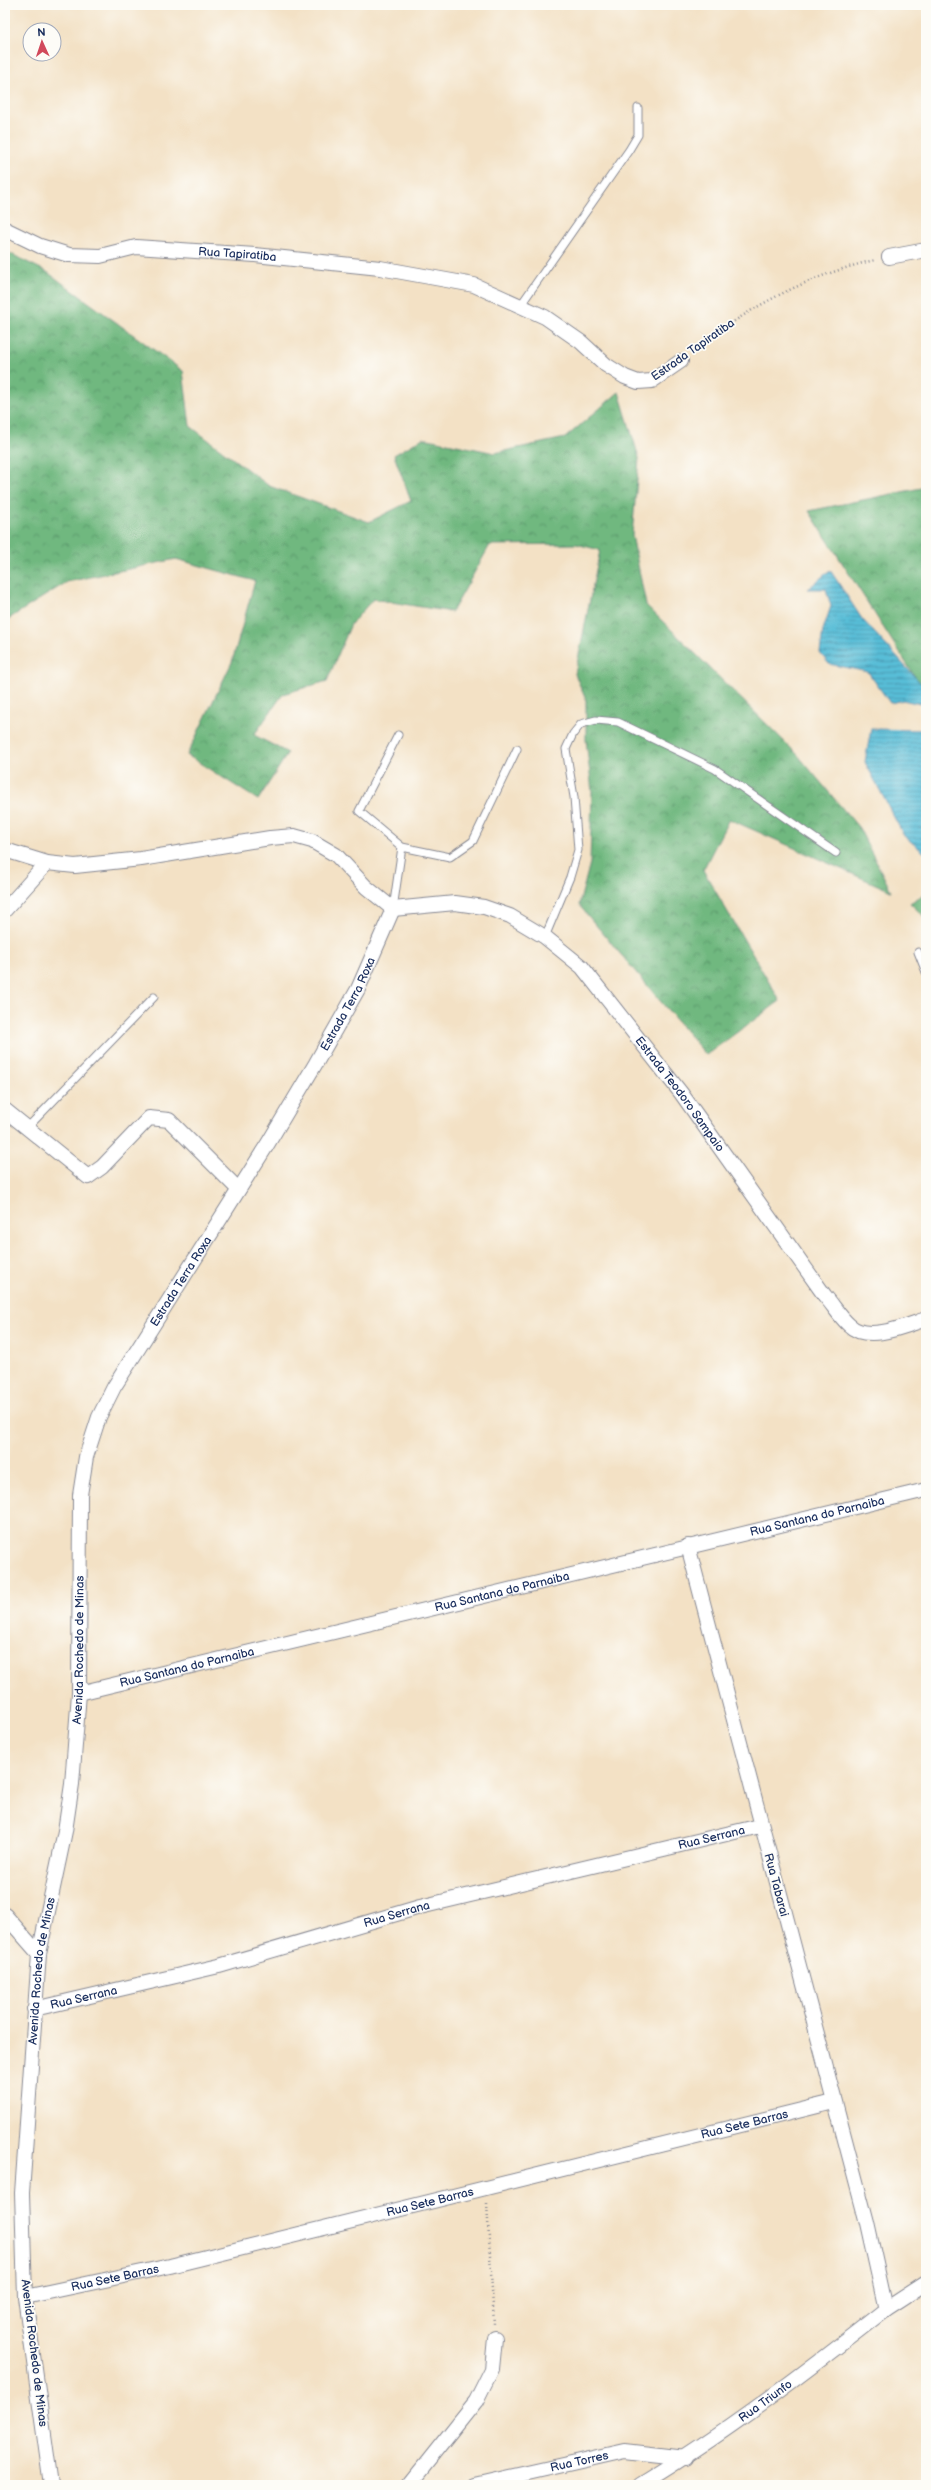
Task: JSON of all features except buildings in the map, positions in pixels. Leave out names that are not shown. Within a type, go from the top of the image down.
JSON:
[{"type":"street","name":"Rua Tapiratiba","points":[[5,229],[40,246],[69,255],[100,256],[136,247],[255,254],[380,268],[474,286]]},
{"type":"street","points":[[889,256],[926,250]]},
{"type":"street","name":"Estrada Tapiratiba","points":[[474,286],[545,317],[581,342],[606,365],[625,377],[638,382],[652,381],[681,361]]},
{"type":"street","points":[[5,850],[47,864],[75,866],[141,859],[247,841],[294,836],[312,840],[336,855],[366,887],[393,909]]},
{"type":"street","points":[[5,910],[47,864]]},
{"type":"street","name":"Estrada Teodoro Sampaio","points":[[393,909],[455,904],[484,907],[510,916],[545,937],[582,967],[681,1093],[825,1296],[849,1326],[861,1333],[874,1332],[926,1319]]},
{"type":"street","name":"Estrada Terra Roxa","points":[[86,1457],[99,1417],[114,1387],[316,1063],[354,995],[393,909]]},
{"type":"street","points":[[5,1110],[88,1177],[102,1168],[149,1118],[169,1120],[238,1189]]},
{"type":"street","name":"Avenida Rochedo de Minas","points":[[51,2485],[25,2297],[22,2193],[39,1954],[65,1831],[72,1784],[79,1693],[78,1549],[80,1495],[86,1457]]},
{"type":"street","name":"Rua Santana do Parnaiba","points":[[79,1693],[926,1490]]},
{"type":"street","name":"Rua Tabarai","points":[[688,1546],[760,1826],[867,2223],[886,2309]]},
{"type":"street","name":"Rua Serrana","points":[[34,2009],[219,1966],[420,1907],[760,1826]]},
{"type":"street","points":[[5,1915],[39,1954]]},
{"type":"street","name":"Rua Sete Barras","points":[[25,2297],[170,2266],[487,2189],[834,2102]]},
{"type":"street","name":"Rua Triunfo","points":[[640,2485],[686,2458],[827,2355],[886,2309],[926,2284]]},
{"type":"street","points":[[409,2485],[476,2401],[492,2369],[495,2338]]},
{"type":"street","name":"Rua Torres","points":[[474,2485],[625,2451],[686,2458]]},
{"type":"lane","points":[[520,306],[638,135],[638,108]]},
{"type":"lane","points":[[545,937],[570,877],[578,850],[574,797],[566,749],[573,734],[581,724],[596,720],[618,722],[715,769],[836,853]]},
{"type":"lane","points":[[398,735],[359,811],[402,847],[450,857],[473,840],[517,749]]},
{"type":"lane","points":[[393,909],[402,847]]},
{"type":"lane","points":[[918,952],[926,972]]},
{"type":"lane","points":[[27,1128],[154,997]]},
{"type":"path","name":"Estrada Tapiratiba","points":[[681,361],[724,328],[789,288],[828,273],[889,256]]},
{"type":"path","points":[[487,2189],[495,2338]]},
{"type":"green space","points":[[5,251],[47,272],[183,371],[190,426],[269,486],[369,522],[411,501],[394,455],[423,438],[495,453],[565,438],[619,392],[639,458],[632,535],[646,605],[796,753],[859,828],[891,891],[729,819],[703,870],[780,1001],[706,1055],[579,905],[590,863],[592,792],[586,740],[586,700],[575,674],[600,550],[576,544],[490,545],[452,612],[373,599],[351,624],[327,681],[283,694],[254,735],[288,753],[258,800],[187,755],[232,662],[255,581],[176,559],[67,582],[5,621]]},
{"type":"green space","points":[[926,487],[926,694],[809,511]]},
{"type":"green space","points":[[926,893],[926,918],[910,903]]},
{"type":"water","points":[[830,570],[862,619],[926,689],[925,705],[903,700],[890,703],[868,672],[829,664],[820,653],[823,630],[831,606],[826,589],[808,589]]},
{"type":"water","points":[[871,729],[926,730],[926,854],[904,836],[865,762]]}]
